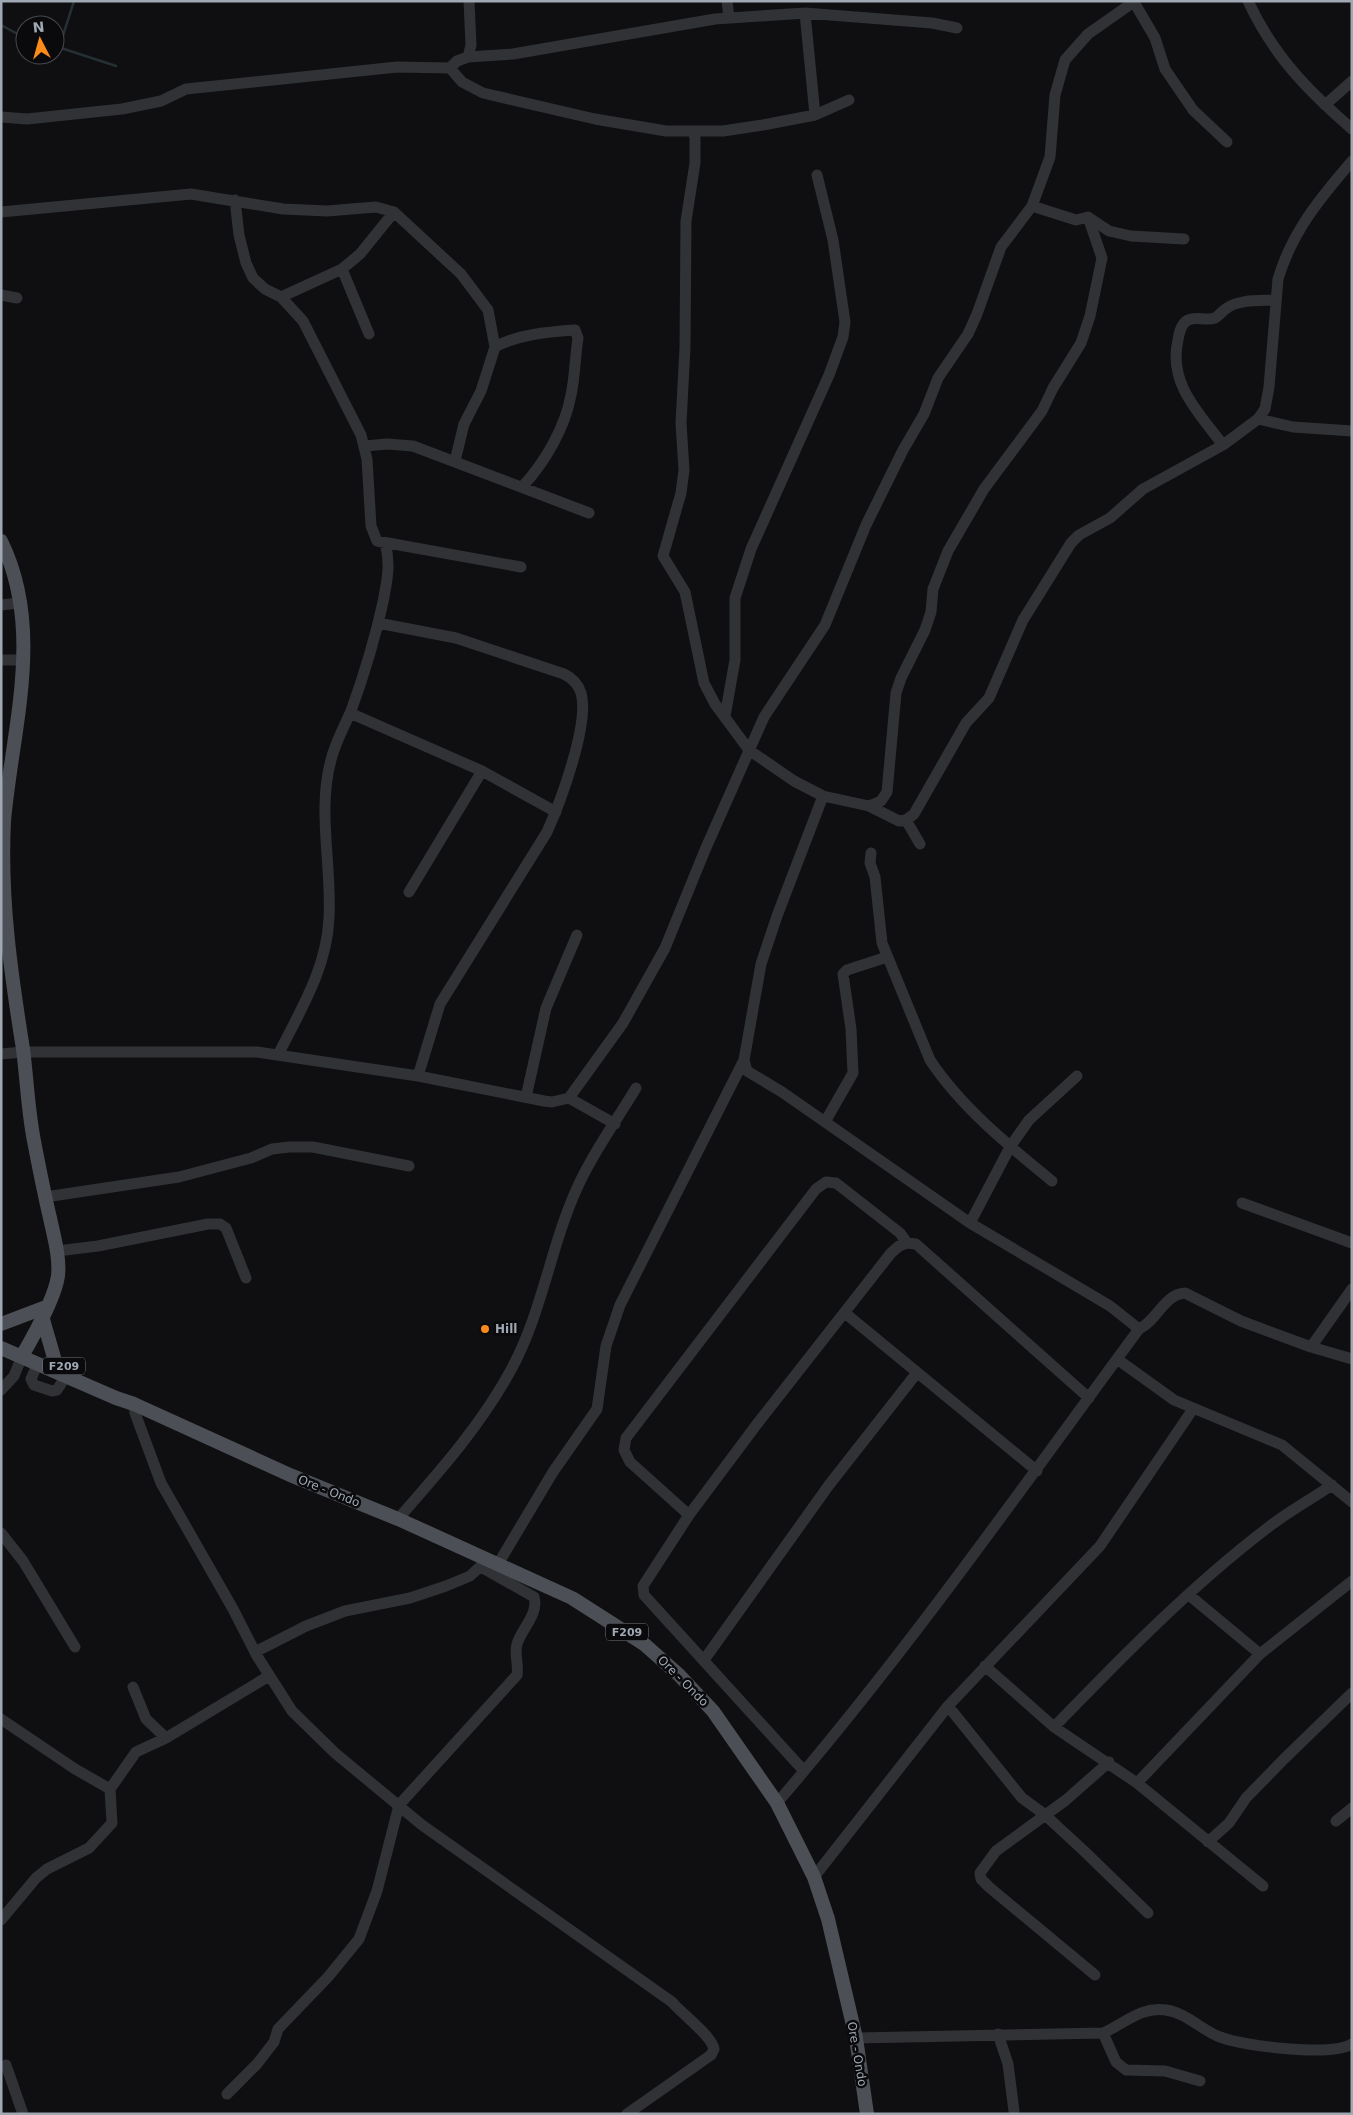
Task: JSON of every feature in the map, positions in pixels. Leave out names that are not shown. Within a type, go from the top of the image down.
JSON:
[{"type":"main road","points":[[1,541],[16,582],[24,660],[19,717],[4,822],[2,874],[4,958],[23,1052],[33,1138],[56,1251],[58,1276],[44,1312],[24,1352]]},
{"type":"main road","points":[[1,1324],[44,1312]]},
{"type":"main road","points":[[44,1312],[55,1361]]},
{"type":"main road","name":"F209","points":[[1,1338],[38,1363],[128,1402]]},
{"type":"main road","name":"F209","points":[[1,1348],[55,1361],[112,1389],[128,1402]]},
{"type":"main road","name":"Ore - Ondo","points":[[128,1402],[290,1475],[398,1519],[489,1563],[572,1598],[644,1644],[679,1674],[712,1711],[776,1803],[814,1877],[828,1919],[856,2038],[867,2114]]},
{"type":"street","points":[[468,57],[471,44],[469,1]]},
{"type":"street","points":[[727,1],[729,18]]},
{"type":"street","points":[[1248,1],[1273,48],[1298,79],[1352,129]]},
{"type":"street","points":[[1,1054],[23,1052],[233,1051],[278,1055],[418,1076],[552,1102],[569,1098],[623,1023],[665,948],[764,717],[825,625],[866,525],[903,450],[924,414],[938,378],[968,334],[1001,246],[1032,206],[1050,157],[1055,96],[1065,60],[1088,34],[1135,2],[1155,38],[1165,69],[1193,110],[1228,142]]},
{"type":"street","points":[[805,13],[815,116]]},
{"type":"street","points":[[1,118],[27,119],[122,109],[161,100],[182,91],[397,67],[450,68],[457,61],[468,57],[513,54],[668,29],[694,22],[729,18],[805,13],[932,23],[957,28]]},
{"type":"street","points":[[450,68],[462,82],[483,93],[634,126],[666,131],[723,131],[815,116],[849,100]]},
{"type":"street","points":[[1325,106],[1352,81]]},
{"type":"street","points":[[693,131],[696,138],[695,163],[688,202],[682,404],[684,470],[681,493],[664,556],[685,592],[704,683],[715,704],[750,750],[794,781],[823,796],[869,806],[899,821],[906,820],[914,814],[966,723],[989,698],[1019,627],[1071,542],[1079,535],[1110,518],[1143,489],[1223,445],[1258,419],[1265,408],[1269,388],[1280,272],[1299,228],[1318,200],[1352,161]]},
{"type":"street","points":[[726,716],[735,660],[735,598],[751,549],[829,375],[843,336],[845,322],[833,240],[818,175]]},
{"type":"street","points":[[1,212],[191,194],[283,209],[328,211],[376,207],[394,212],[461,274],[488,310],[495,347],[481,391],[464,424],[455,461]]},
{"type":"street","points":[[235,200],[239,235],[246,263],[253,278],[265,289],[281,297],[303,322],[366,446],[371,526],[378,540],[385,543],[521,567]]},
{"type":"street","points":[[1032,206],[1076,220],[1088,217],[1109,231],[1131,236],[1184,239]]},
{"type":"street","points":[[281,297],[342,269],[360,254],[394,212]]},
{"type":"street","points":[[869,806],[881,801],[887,792],[896,693],[901,678],[925,630],[931,612],[933,589],[948,551],[984,489],[1038,418],[1081,343],[1090,316],[1102,258],[1088,217]]},
{"type":"street","points":[[342,269],[369,334]]},
{"type":"street","points":[[1,296],[17,298]]},
{"type":"street","points":[[1223,445],[1184,394],[1178,381],[1175,350],[1183,324],[1188,320],[1214,318],[1226,308],[1241,303],[1276,300]]},
{"type":"street","points":[[495,347],[509,340],[562,331],[575,330],[578,338],[572,395],[566,413],[558,432],[540,464],[523,486]]},
{"type":"street","points":[[1258,419],[1293,427],[1352,431]]},
{"type":"street","points":[[366,446],[399,444],[413,446],[485,474],[523,486],[589,513]]},
{"type":"street","points":[[278,1055],[307,998],[320,967],[326,944],[330,919],[325,805],[330,760],[367,667],[390,568],[385,543]]},
{"type":"street","points":[[1,605],[19,603]]},
{"type":"street","points":[[378,622],[456,638],[564,674],[575,680],[582,694],[581,723],[556,812],[547,832],[440,1004],[418,1076]]},
{"type":"street","points":[[1,660],[24,660]]},
{"type":"street","points":[[350,713],[482,771],[556,812]]},
{"type":"street","points":[[409,892],[482,771]]},
{"type":"street","points":[[255,1652],[299,1630],[345,1611],[410,1598],[470,1576],[489,1563],[598,1409],[606,1346],[614,1318],[744,1060],[761,964],[777,916],[823,796]]},
{"type":"street","points":[[906,820],[920,844]]},
{"type":"street","points":[[871,853],[870,863],[874,877],[879,930],[886,957],[930,1060],[939,1073],[1010,1147],[1052,1182]]},
{"type":"street","points":[[526,1098],[546,1008],[577,935]]},
{"type":"street","points":[[825,1122],[853,1073],[851,1029],[843,974],[847,970],[886,957]]},
{"type":"street","points":[[744,1060],[747,1071],[782,1092],[970,1222],[1110,1306],[1139,1329]]},
{"type":"street","points":[[970,1222],[1010,1147],[1029,1120],[1077,1076]]},
{"type":"street","points":[[398,1519],[448,1462],[475,1427],[513,1366],[539,1304],[577,1186],[636,1088]]},
{"type":"street","points":[[569,1098],[615,1124]]},
{"type":"street","points":[[45,1197],[179,1177],[251,1158],[272,1149],[289,1147],[313,1148],[409,1166]]},
{"type":"street","points":[[690,1514],[630,1462],[624,1450],[626,1438],[816,1189],[826,1182],[836,1183],[900,1233],[907,1243]]},
{"type":"street","points":[[1242,1203],[1352,1244]]},
{"type":"street","points":[[56,1251],[98,1246],[208,1224],[220,1224],[226,1228],[246,1278]]},
{"type":"street","points":[[804,1771],[644,1595],[643,1586],[690,1514],[757,1424],[891,1253],[899,1246],[907,1243],[916,1244],[944,1267],[1089,1398]]},
{"type":"street","points":[[1311,1347],[1352,1289]]},
{"type":"street","points":[[776,1803],[804,1771],[940,1600],[1037,1471],[1139,1329],[1149,1325],[1172,1296],[1185,1293],[1240,1322],[1352,1359]]},
{"type":"street","points":[[845,1313],[916,1374],[1037,1471]]},
{"type":"street","points":[[1,1390],[14,1376],[24,1352]]},
{"type":"street","points":[[1117,1359],[1152,1386],[1192,1409],[1282,1445],[1352,1502]]},
{"type":"street","points":[[38,1363],[31,1379],[34,1385],[52,1391],[57,1390],[66,1376]]},
{"type":"street","points":[[704,1660],[829,1485],[916,1374]]},
{"type":"street","points":[[128,1402],[135,1412],[161,1483],[233,1609],[255,1652],[292,1711],[335,1753],[422,1826],[672,2002],[684,2016],[709,2038],[714,2049],[711,2055],[627,2114]]},
{"type":"street","points":[[814,1877],[948,1706],[1100,1546],[1192,1409]]},
{"type":"street","points":[[1054,1727],[1140,1640],[1188,1595],[1266,1529],[1332,1485]]},
{"type":"street","points":[[1,1533],[22,1561],[75,1647]]},
{"type":"street","points":[[227,2094],[257,2064],[274,2042],[278,2029],[328,1977],[359,1939],[377,1891],[399,1805],[517,1675],[516,1646],[536,1604],[534,1597],[489,1563]]},
{"type":"street","points":[[1137,1783],[1260,1654],[1352,1581]]},
{"type":"street","points":[[1188,1595],[1260,1654]]},
{"type":"street","points":[[985,1666],[1054,1727],[1109,1762],[1137,1783],[1263,1886]]},
{"type":"street","points":[[1,1920],[36,1878],[47,1869],[89,1848],[112,1824],[110,1789],[136,1752],[166,1738],[269,1676]]},
{"type":"street","points":[[133,1687],[146,1719],[166,1738]]},
{"type":"street","points":[[1208,1842],[1229,1822],[1246,1798],[1284,1758],[1352,1693]]},
{"type":"street","points":[[948,1706],[1022,1798],[1044,1814],[1148,1913]]},
{"type":"street","points":[[1,1719],[76,1769],[110,1789]]},
{"type":"street","points":[[1095,1975],[982,1879],[980,1873],[996,1851],[1044,1814],[1066,1800],[1109,1762]]},
{"type":"street","points":[[1336,1821],[1352,1808]]},
{"type":"street","points":[[856,2038],[1103,2033],[1134,2015],[1150,2010],[1166,2010],[1182,2014],[1203,2029],[1237,2042],[1308,2050],[1335,2050],[1352,2044]]},
{"type":"street","points":[[1103,2033],[1116,2062],[1126,2070],[1165,2071],[1200,2081]]},
{"type":"street","points":[[998,2034],[1008,2064],[1014,2111]]},
{"type":"street","points":[[6,2065],[23,2114]]},
{"type":"waterway","points":[[65,29],[74,1]]},
{"type":"waterway","points":[[1,25],[15,33]]},
{"type":"waterway","points":[[65,49],[116,66]]},
{"type":"place","name":"Hill","points":[[485,1329]]}]
